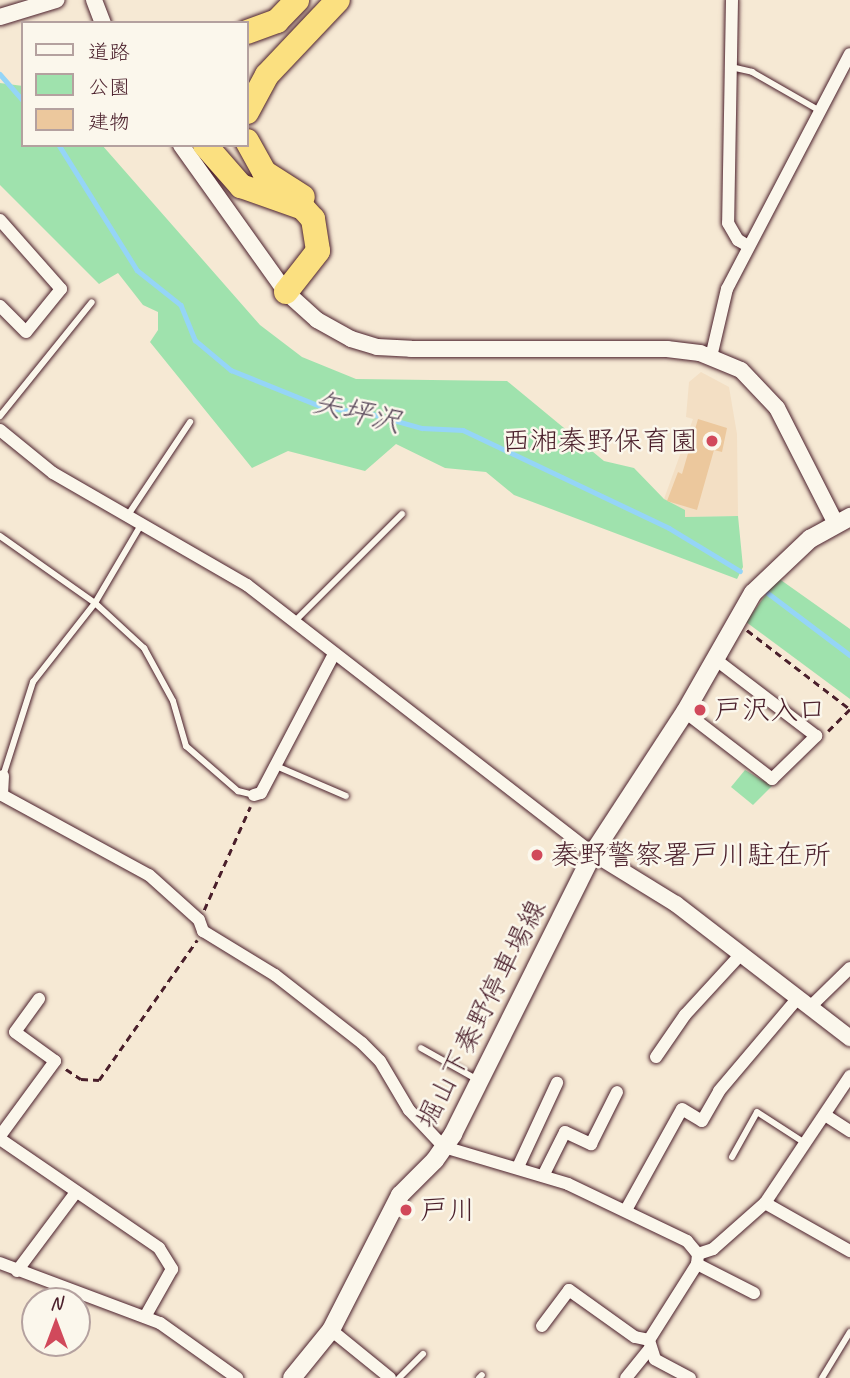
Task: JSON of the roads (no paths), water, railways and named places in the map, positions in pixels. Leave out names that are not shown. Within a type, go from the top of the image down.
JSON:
[{"type":"highway","points":[[248,32],[277,21],[297,0]]},
{"type":"highway","points":[[248,109],[261,77],[338,0]]},
{"type":"highway","points":[[248,144],[264,172],[310,201],[329,226],[330,246],[324,264],[286,292]]},
{"type":"highway","points":[[207,147],[241,186],[303,208],[313,219],[318,251],[286,292]]},
{"type":"main road","name":"堀山下秦野停車場線","points":[[292,1378],[331,1330],[384,1220],[444,1147],[593,853],[685,712],[753,593],[810,539],[843,521]]},
{"type":"street","points":[[0,17],[56,0]]},
{"type":"street","points":[[94,0],[102,21]]},
{"type":"street","points":[[732,0],[728,223],[738,240],[748,246]]},
{"type":"street","points":[[711,357],[727,289],[850,54]]},
{"type":"street","points":[[182,147],[286,292],[317,320],[377,347],[667,349],[711,357],[741,370],[777,408],[843,521]]},
{"type":"street","points":[[0,220],[61,289],[26,332],[0,306]]},
{"type":"street","points":[[0,430],[53,473],[235,578],[296,620],[334,654],[593,853],[666,898],[850,1038]]},
{"type":"street","points":[[254,794],[261,793],[334,654]]},
{"type":"street","points":[[685,712],[772,779],[816,736],[715,659]]},
{"type":"street","points":[[3,776],[1,796],[149,876],[201,925],[275,975],[362,1043],[380,1061],[409,1110],[444,1147],[518,1167],[626,1210],[687,1241],[698,1259],[754,1293]]},
{"type":"street","points":[[656,1057],[685,1015],[741,954]]},
{"type":"street","points":[[626,1210],[682,1109],[702,1121],[719,1091],[804,1002],[850,968]]},
{"type":"street","points":[[39,999],[15,1032],[55,1061],[0,1137],[159,1248],[172,1269],[145,1317]]},
{"type":"street","points":[[626,1378],[649,1345],[698,1259],[765,1203],[850,1076]]},
{"type":"street","points":[[518,1167],[557,1083]]},
{"type":"street","points":[[543,1176],[565,1132],[591,1144],[617,1092]]},
{"type":"street","points":[[825,1115],[850,1131]]},
{"type":"street","points":[[17,1271],[76,1192]]},
{"type":"street","points":[[765,1203],[850,1251]]},
{"type":"street","points":[[0,1263],[145,1317],[237,1378]]},
{"type":"street","points":[[542,1326],[569,1290],[649,1345],[655,1359],[690,1378]]},
{"type":"street","points":[[331,1330],[390,1378]]},
{"type":"lane","points":[[731,67],[752,72],[821,112]]},
{"type":"lane","points":[[0,416],[92,303]]},
{"type":"lane","points":[[128,515],[190,422]]},
{"type":"lane","points":[[296,620],[402,514]]},
{"type":"lane","points":[[3,776],[33,682],[95,603],[142,523]]},
{"type":"lane","points":[[0,536],[95,603],[144,649],[173,702],[186,746],[238,791],[254,794]]},
{"type":"lane","points":[[276,766],[346,796]]},
{"type":"lane","points":[[421,1048],[479,1080]]},
{"type":"lane","points":[[732,1157],[757,1112],[805,1143]]},
{"type":"lane","points":[[822,1378],[850,1332]]},
{"type":"lane","points":[[399,1378],[423,1354]]},
{"type":"waterway","name":"矢坪沢","points":[[0,74],[21,98]]},
{"type":"waterway","name":"矢坪沢","points":[[60,147],[137,270],[181,305],[195,340],[231,370],[325,408],[365,412],[422,428],[463,430],[669,528],[740,571]]},
{"type":"waterway","name":"矢坪沢","points":[[768,593],[850,655]]},
{"type":"place","name":"西湘秦野保育園","points":[[712,441]]},
{"type":"place","name":"戸沢入口","points":[[700,710]]},
{"type":"place","name":"秦野警察署戸川駐在所","points":[[537,855]]},
{"type":"place","name":"戸川","points":[[406,1210]]}]
